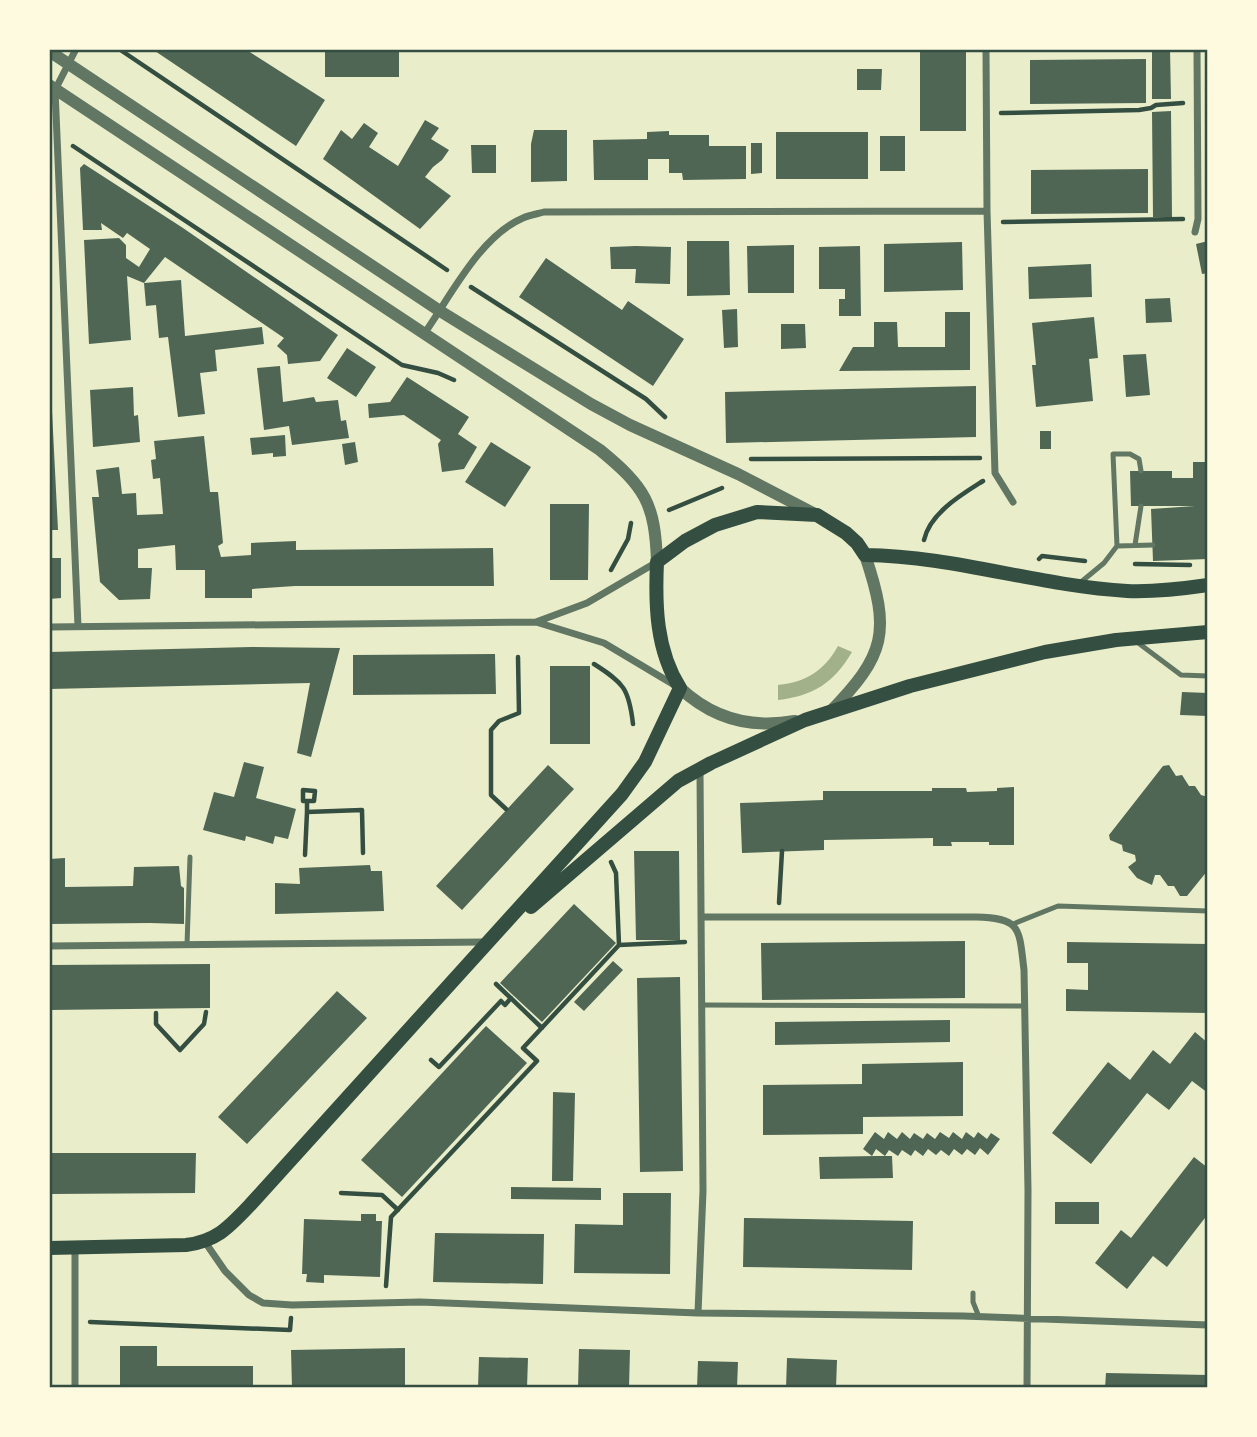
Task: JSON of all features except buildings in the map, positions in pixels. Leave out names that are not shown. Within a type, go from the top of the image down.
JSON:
[{"type":"main road","points":[[49,1248],[186,1245],[205,1242],[231,1226],[490,942],[622,794],[645,762],[680,688],[668,670],[661,642],[656,590],[657,562],[685,541],[715,524],[757,512],[817,515],[846,533],[865,555],[921,558],[1077,585],[1150,591],[1208,585]]},
{"type":"main road","points":[[490,942],[656,799],[700,769],[805,720],[910,686],[1045,652],[1132,638],[1208,632]]},
{"type":"street","points":[[76,49],[52,88],[57,136],[78,626]]},
{"type":"street","points":[[986,49],[987,211],[995,473],[1013,502]]},
{"type":"street","points":[[1195,232],[1198,219],[1197,49]]},
{"type":"street","points":[[49,51],[440,312],[621,420],[738,474],[817,515]]},
{"type":"street","points":[[52,88],[573,432],[619,466],[646,496],[656,530],[657,562],[587,603],[536,622]]},
{"type":"street","points":[[424,334],[491,240],[524,217],[544,212],[987,211]]},
{"type":"street","points":[[828,713],[855,687],[876,652],[881,628],[878,595],[865,555]]},
{"type":"street","points":[[49,627],[536,622],[604,642],[680,688],[694,701],[729,719],[781,724],[805,720]]},
{"type":"street","points":[[698,1312],[703,1191],[700,769]]},
{"type":"street","points":[[701,917],[996,917],[1013,924],[1020,935],[1024,970],[1027,1388]]},
{"type":"street","points":[[49,946],[490,942]]},
{"type":"street","points":[[205,1242],[225,1270],[249,1295],[264,1303],[292,1305],[420,1302],[1208,1325]]},
{"type":"street","points":[[75,1247],[75,1388]]},
{"type":"lane","points":[[1077,585],[1104,563],[1117,546],[1114,454],[1130,454],[1139,459],[1141,471]]},
{"type":"lane","points":[[1135,545],[1141,506]]},
{"type":"lane","points":[[1117,546],[1153,545]]},
{"type":"lane","points":[[1132,638],[1181,675],[1208,676]]},
{"type":"lane","points":[[187,945],[190,857]]},
{"type":"lane","points":[[1013,924],[1058,906],[1208,911]]},
{"type":"lane","points":[[703,1005],[1024,1006]]},
{"type":"lane","points":[[973,1293],[973,1302],[979,1317]]},
{"type":"path","points":[[119,49],[461,280],[646,398],[665,417]]},
{"type":"path","points":[[986,113],[1139,110],[1156,105],[1196,103]]},
{"type":"path","points":[[57,136],[402,365],[438,373],[454,380]]},
{"type":"path","points":[[988,222],[1198,219]]},
{"type":"path","points":[[743,460],[789,457],[995,458]]},
{"type":"path","points":[[921,558],[927,529],[939,514],[995,473]]},
{"type":"path","points":[[664,512],[732,483]]},
{"type":"path","points":[[610,570],[628,539],[631,523]]},
{"type":"path","points":[[506,809],[491,795],[491,730],[499,721],[519,713],[518,657]]},
{"type":"path","points":[[594,664],[618,681],[630,697],[633,724]]},
{"type":"path","points":[[305,855],[307,801]]},
{"type":"path","points":[[307,812],[362,810],[363,853]]},
{"type":"path","points":[[778,917],[782,851]]},
{"type":"path","points":[[611,862],[616,873],[620,945]]},
{"type":"path","points":[[386,1286],[391,1217],[537,1061],[523,1048],[620,945],[702,941]]},
{"type":"path","points":[[496,984],[542,1028]]},
{"type":"path","points":[[430,1060],[439,1067],[501,1002],[505,1005],[511,998]]},
{"type":"path","points":[[156,1013],[156,1024],[180,1050],[205,1024],[206,1012]]},
{"type":"path","points":[[341,1193],[382,1195],[398,1210]]},
{"type":"path","points":[[75,1322],[290,1330],[292,1305]]},
{"type":"shaded area","points":[[838,646],[852,652],[830,680],[802,695],[778,700],[778,685],[813,674],[827,662]]}]
